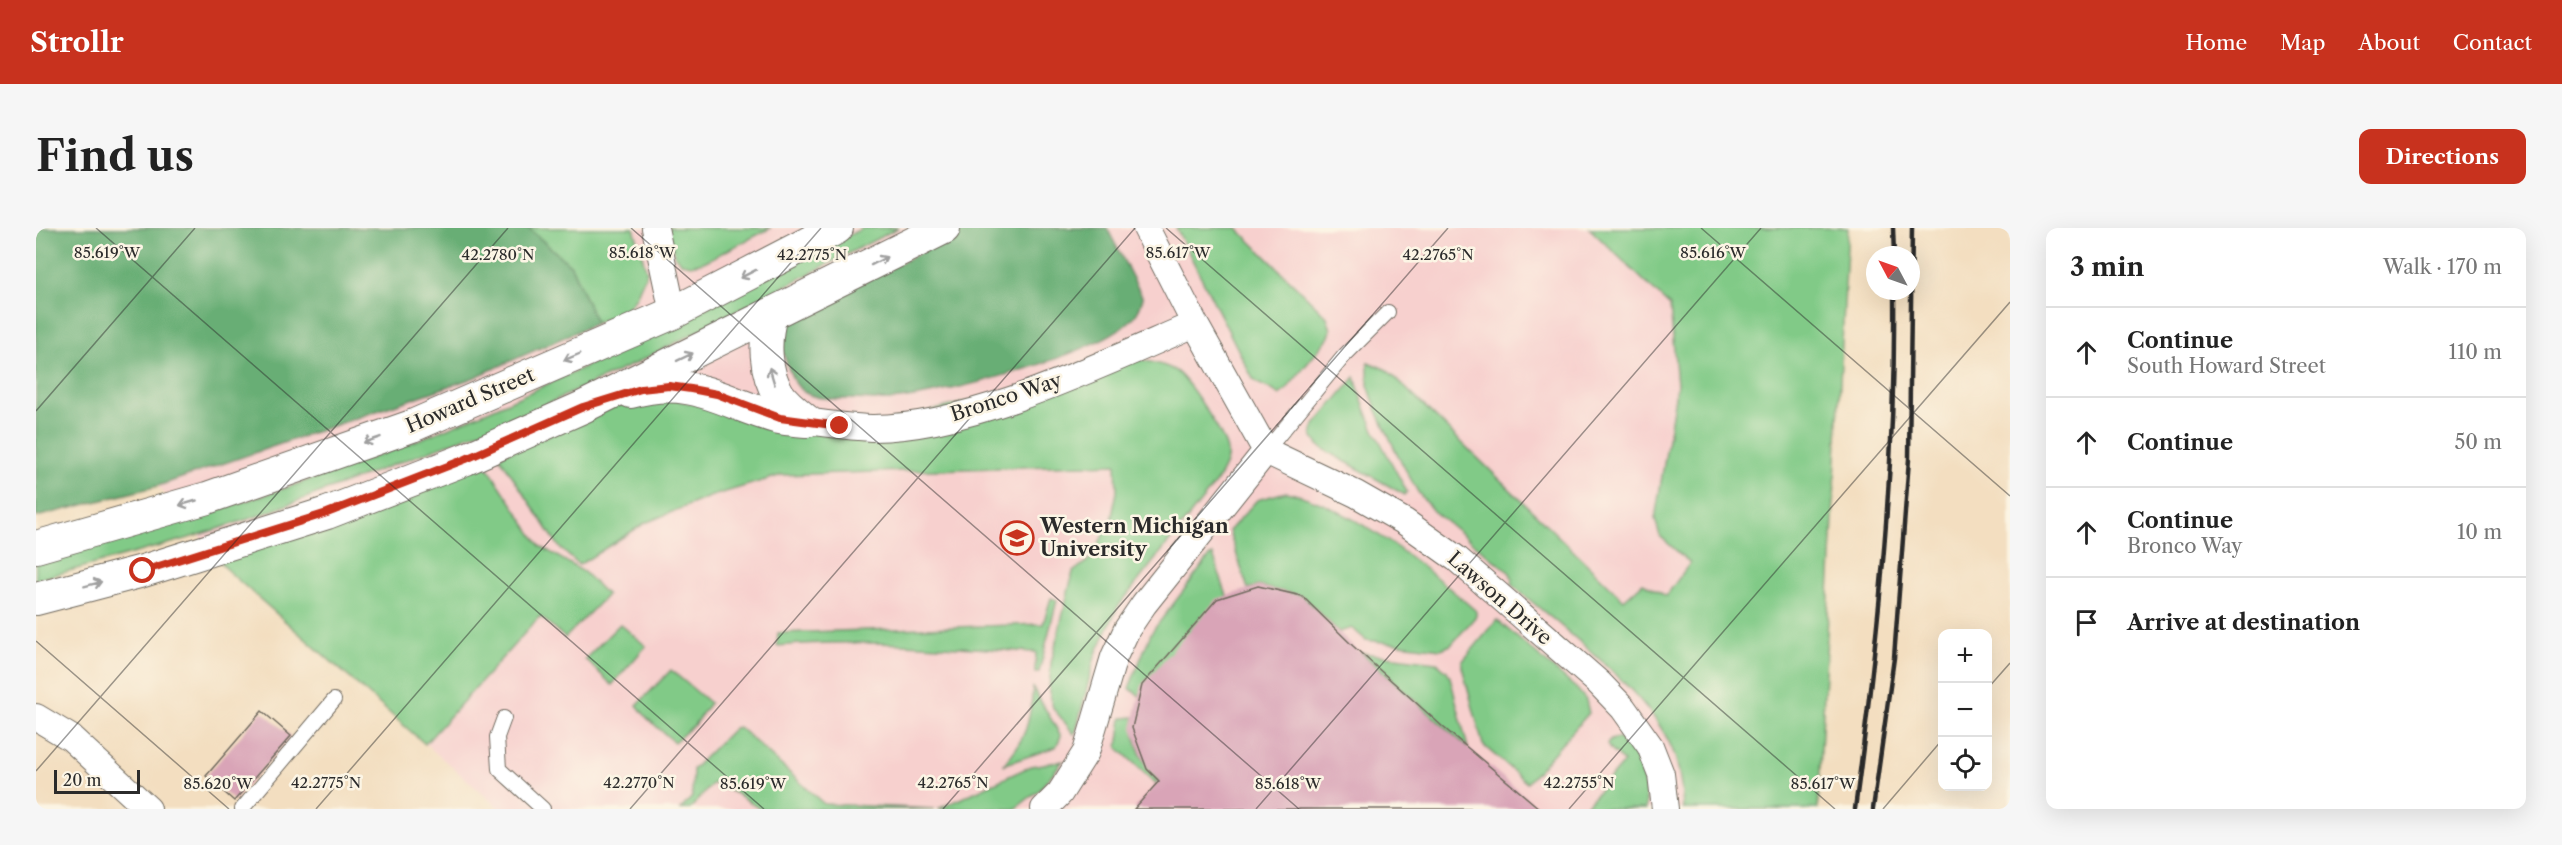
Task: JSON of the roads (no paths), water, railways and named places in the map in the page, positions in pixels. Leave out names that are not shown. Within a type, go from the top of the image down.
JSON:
[{"type":"street","points":[[655,228],[673,314]]},
{"type":"street","name":"Howard Street","points":[[36,547],[207,498],[412,426],[673,314],[837,228]]},
{"type":"street","points":[[36,599],[143,571],[327,513],[466,459],[583,407],[944,228]]},
{"type":"street","points":[[1044,809],[1060,793],[1086,752],[1114,657],[1127,629],[1144,604],[1266,451],[1195,324],[1146,228]]},
{"type":"street","points":[[771,315],[767,330],[767,352],[771,374],[778,394],[789,407],[807,421]]},
{"type":"street","name":"Bronco Way","points":[[807,421],[872,428],[909,425],[954,416],[998,403],[1060,380],[1195,324]]},
{"type":"street","points":[[583,407],[641,389],[669,386],[717,394],[780,418],[807,421]]},
{"type":"street","name":"Lawson Drive","points":[[1266,451],[1356,494],[1434,541],[1458,559],[1599,683],[1623,708],[1650,746],[1661,774],[1665,809]]},
{"type":"street","points":[[36,717],[71,738],[148,809]]},
{"type":"lane","points":[[1266,451],[1344,356],[1388,312]]},
{"type":"lane","points":[[242,809],[334,700]]},
{"type":"lane","points":[[504,718],[497,737],[499,770],[543,809]]},
{"type":"railway","points":[[1893,228],[1894,246]]},
{"type":"railway","points":[[1873,809],[1894,658],[1909,459],[1912,228]]},
{"type":"railway","points":[[1855,809],[1878,616],[1889,486],[1894,300]]},
{"type":"place","name":"Western Michigan University","points":[[1017,538]]}]
